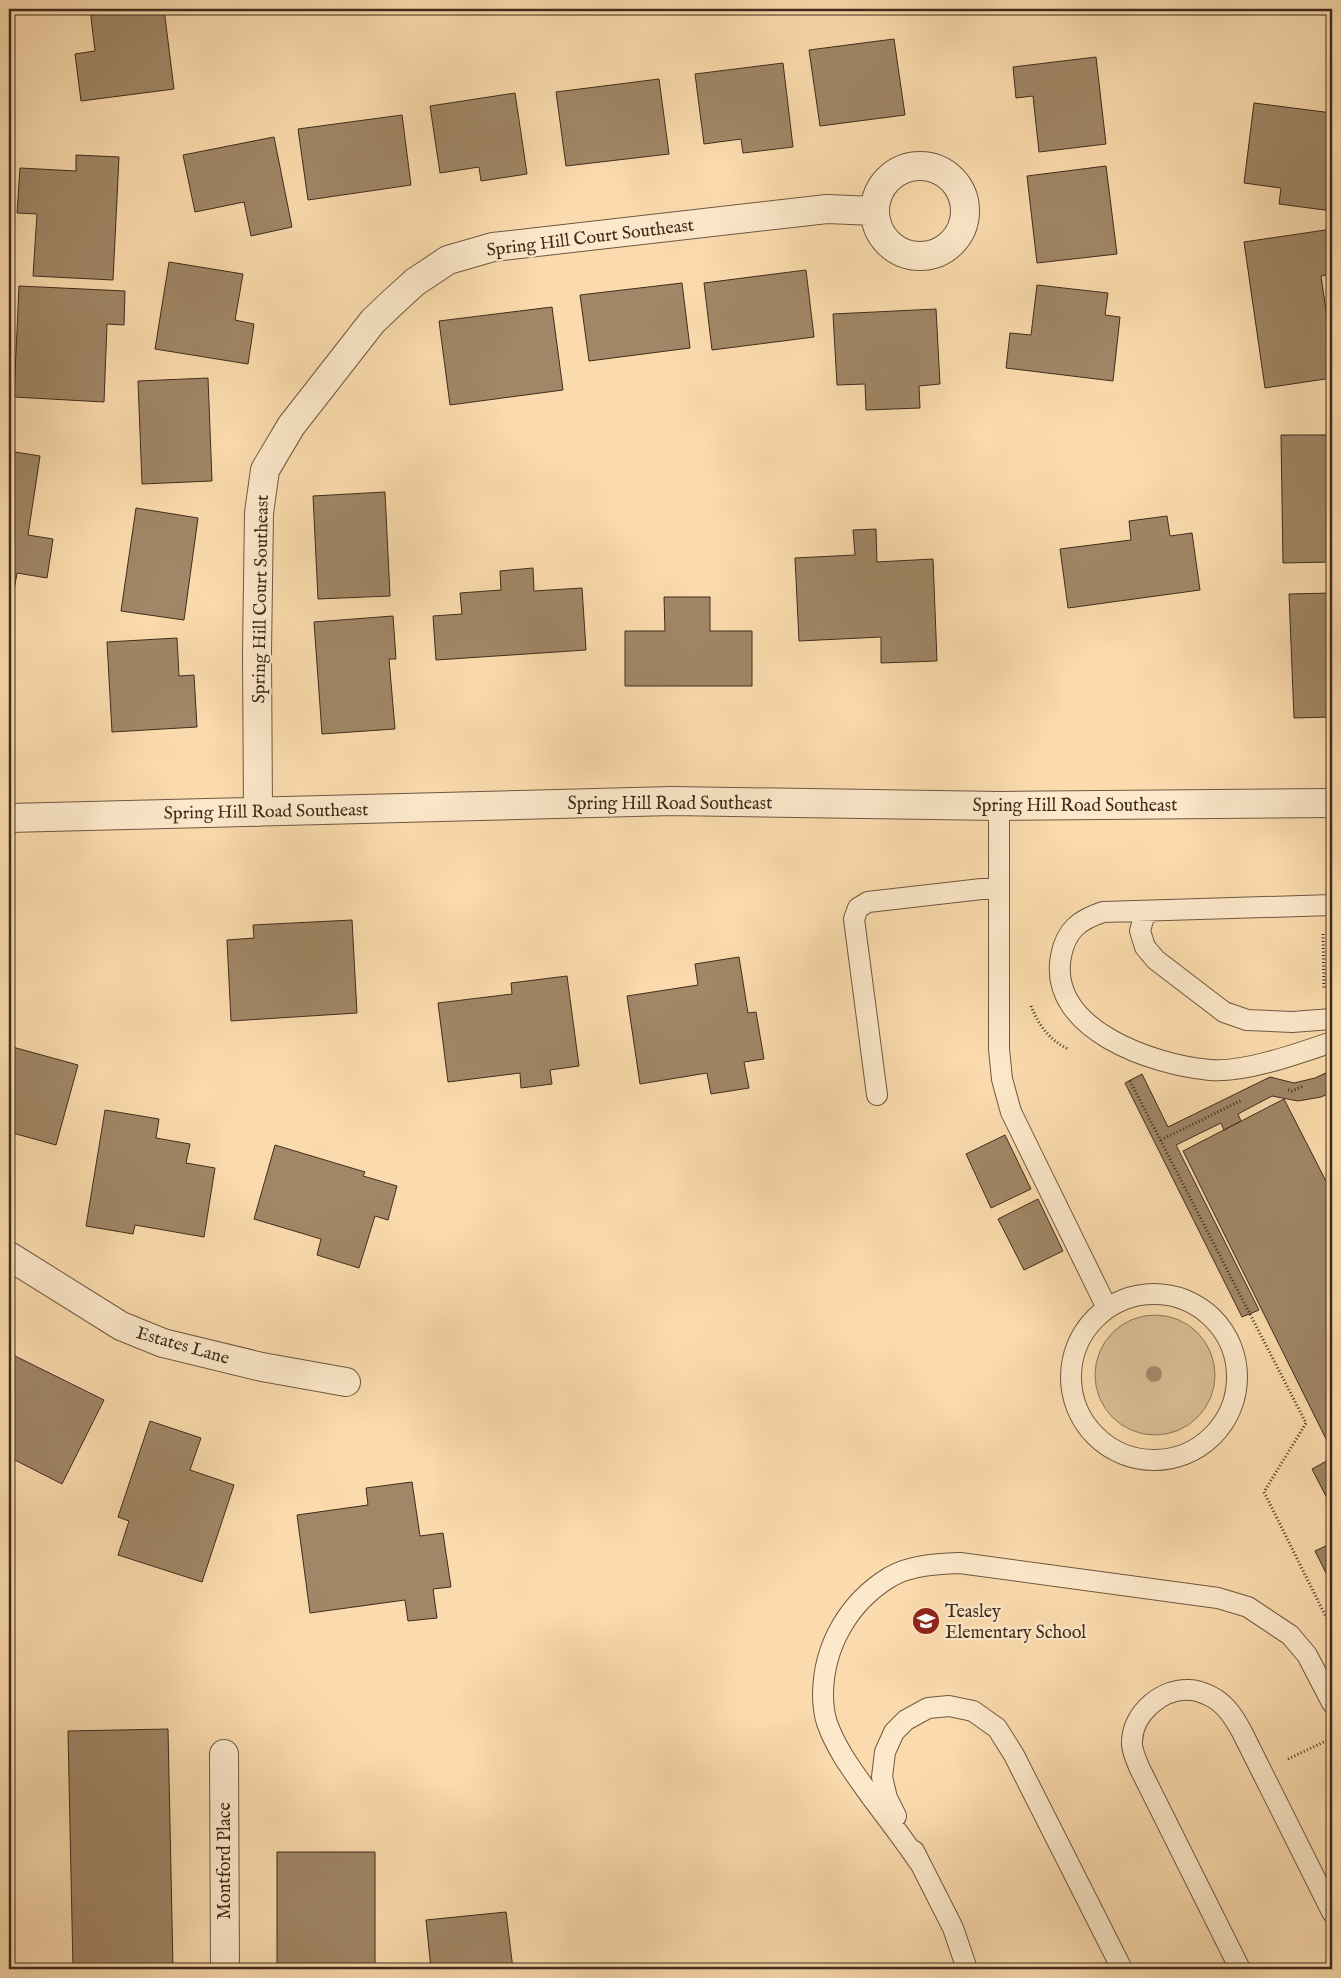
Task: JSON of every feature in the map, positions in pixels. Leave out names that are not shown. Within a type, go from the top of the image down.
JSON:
[{"type":"street","name":"Spring Hill Court Southeast","points":[[258,812],[257,652],[259,523],[265,470],[291,426],[373,321],[416,282],[448,260],[493,247],[827,209],[875,211]]},
{"type":"street","name":"Spring Hill Road Southeast","points":[[9,818],[672,801],[999,806],[1332,803]]},
{"type":"street","name":"Estates Lane","points":[[9,1256],[121,1326],[163,1343],[262,1367],[346,1382]]},
{"type":"street","name":"Montford Place","points":[[224,1754],[225,1969]]},
{"type":"lane","points":[[999,806],[999,1049],[1002,1079],[1011,1112],[1107,1308]]},
{"type":"lane","points":[[877,1095],[854,919],[858,908],[868,902],[999,887]]},
{"type":"lane","points":[[1328,905],[1103,912],[1085,918],[1072,930],[1063,946],[1060,964],[1062,984],[1073,1007],[1089,1026],[1141,1055],[1212,1070],[1247,1066],[1299,1054],[1332,1042]]},
{"type":"lane","points":[[1153,911],[1144,916],[1140,931],[1145,947],[1156,960],[1224,1012],[1247,1020],[1292,1022],[1332,1019]]},
{"type":"lane","points":[[1151,1293],[1178,1296],[1203,1308],[1222,1328],[1234,1353],[1237,1381],[1232,1408],[1218,1431],[1197,1449],[1171,1459],[1143,1460],[1117,1452],[1095,1436],[1078,1414],[1071,1387],[1072,1359],[1082,1333],[1100,1312],[1107,1308],[1124,1298],[1151,1293]]},
{"type":"lane","points":[[919,1862],[843,1758],[827,1722],[823,1702],[824,1678],[828,1656],[835,1636],[852,1608],[870,1591],[891,1576],[912,1568],[960,1563],[1226,1600],[1248,1607],[1290,1635],[1308,1655],[1332,1704]]},
{"type":"lane","points":[[1240,1969],[1139,1767],[1131,1744],[1134,1727],[1143,1711],[1158,1700],[1174,1692],[1191,1690],[1214,1698],[1231,1713],[1332,1912]]},
{"type":"lane","points":[[967,1969],[953,1928],[887,1798],[882,1777],[885,1752],[894,1732],[906,1720],[928,1708],[949,1706],[973,1711],[997,1728],[1014,1755],[1122,1969]]},
{"type":"path","points":[[1324,992],[1328,905]]},
{"type":"path","points":[[1029,1002],[1036,1020],[1046,1033],[1061,1046],[1069,1050]]},
{"type":"path","points":[[1128,1077],[1306,1423],[1264,1492],[1332,1629]]},
{"type":"path","points":[[1285,1089],[1292,1091],[1308,1083]]},
{"type":"path","points":[[1161,1140],[1244,1099]]},
{"type":"path","points":[[1262,1772],[1332,1738]]},
{"type":"shaded area","points":[[1155,1315],[1178,1319],[1198,1332],[1211,1352],[1215,1375],[1211,1398],[1198,1418],[1178,1431],[1155,1435],[1132,1431],[1112,1418],[1099,1398],[1095,1375],[1099,1352],[1112,1332],[1132,1319]]},
{"type":"building","points":[[90,9],[164,9],[174,89],[81,101],[75,54],[95,51]]},
{"type":"building","points":[[894,39],[905,115],[820,126],[809,50]]},
{"type":"building","points":[[1096,57],[1106,144],[1039,152],[1033,96],[1016,98],[1013,67]]},
{"type":"building","points":[[783,63],[793,147],[743,153],[741,139],[704,144],[695,74]]},
{"type":"building","points":[[659,79],[669,154],[566,166],[556,92]]},
{"type":"building","points":[[515,93],[527,174],[481,181],[479,167],[440,173],[430,106]]},
{"type":"building","points":[[1254,103],[1332,113],[1332,211],[1279,204],[1281,188],[1244,183]]},
{"type":"building","points":[[402,115],[411,185],[308,200],[298,129]]},
{"type":"building","points":[[274,137],[292,227],[251,236],[244,202],[195,212],[183,155]]},
{"type":"building","points":[[76,155],[119,157],[113,280],[33,276],[37,214],[17,213],[20,168],[76,171]]},
{"type":"building","points":[[1106,166],[1117,254],[1037,263],[1027,176]]},
{"type":"building","points":[[1332,229],[1332,274],[1321,276],[1332,352],[1332,378],[1265,388],[1244,242]]},
{"type":"building","points":[[169,262],[243,274],[235,320],[254,324],[248,364],[155,349]]},
{"type":"building","points":[[806,270],[814,337],[712,350],[704,283]]},
{"type":"building","points":[[682,283],[690,348],[589,361],[580,295]]},
{"type":"building","points":[[1037,285],[1108,293],[1105,315],[1120,317],[1113,381],[1006,368],[1010,333],[1031,335]]},
{"type":"building","points":[[19,286],[125,291],[124,325],[107,324],[104,402],[14,397]]},
{"type":"building","points":[[552,307],[563,390],[450,405],[439,321]]},
{"type":"building","points":[[936,309],[940,384],[919,386],[920,408],[866,410],[865,384],[837,385],[833,314]]},
{"type":"building","points":[[208,378],[212,481],[142,484],[138,381]]},
{"type":"building","points":[[1281,435],[1332,435],[1332,562],[1283,563]]},
{"type":"building","points":[[9,451],[40,456],[28,535],[53,539],[47,578],[17,573],[12,602],[9,601]]},
{"type":"building","points":[[385,492],[390,596],[318,599],[313,496]]},
{"type":"building","points":[[136,508],[198,518],[184,620],[121,611]]},
{"type":"building","points":[[1167,516],[1170,536],[1192,533],[1200,590],[1068,608],[1060,549],[1131,540],[1129,521]]},
{"type":"building","points":[[876,529],[877,562],[933,559],[937,661],[881,663],[881,637],[799,641],[795,558],[855,555],[853,530]]},
{"type":"building","points":[[533,568],[534,591],[582,588],[586,650],[436,660],[433,616],[462,614],[460,593],[501,590],[500,571]]},
{"type":"building","points":[[1332,593],[1332,717],[1294,718],[1289,594]]},
{"type":"building","points":[[664,597],[710,597],[710,631],[752,631],[752,686],[625,686],[625,631],[665,631]]},
{"type":"building","points":[[393,616],[396,659],[389,659],[395,729],[322,734],[314,622]]},
{"type":"building","points":[[177,638],[179,676],[194,675],[197,727],[112,732],[107,642]]},
{"type":"building","points":[[352,920],[357,1013],[231,1021],[227,940],[254,938],[253,925]]},
{"type":"building","points":[[739,957],[748,1013],[756,1012],[764,1059],[744,1062],[749,1088],[711,1094],[707,1073],[640,1084],[627,996],[698,985],[695,964]]},
{"type":"building","points":[[567,976],[579,1066],[550,1070],[552,1084],[521,1088],[520,1073],[448,1082],[438,1003],[512,994],[511,983]]},
{"type":"building","points":[[9,1046],[78,1065],[56,1145],[9,1132]]},
{"type":"building","points":[[1332,1070],[1332,1092],[1321,1097],[1298,1101],[1272,1096],[1238,1114],[1241,1121],[1224,1130],[1221,1123],[1176,1145],[1259,1310],[1242,1317],[1125,1083],[1142,1074],[1168,1127],[1270,1077],[1294,1083],[1315,1078]]},
{"type":"building","points":[[1284,1099],[1327,1183],[1332,1180],[1332,1451],[1183,1151]]},
{"type":"building","points":[[105,1110],[159,1119],[156,1138],[190,1144],[186,1163],[215,1168],[204,1237],[135,1225],[133,1234],[86,1226]]},
{"type":"building","points":[[1005,1135],[1031,1189],[991,1208],[966,1154]]},
{"type":"building","points":[[275,1145],[365,1172],[363,1176],[397,1186],[388,1220],[375,1216],[359,1268],[317,1255],[321,1239],[254,1219]]},
{"type":"building","points":[[1038,1199],[1063,1251],[1024,1270],[998,1219]]},
{"type":"building","points":[[9,1353],[104,1400],[62,1484],[9,1457]]},
{"type":"building","points":[[150,1421],[201,1438],[190,1470],[234,1485],[202,1582],[118,1555],[129,1521],[118,1517]]},
{"type":"building","points":[[1332,1458],[1332,1508],[1312,1469]]},
{"type":"building","points":[[412,1482],[420,1536],[443,1533],[451,1587],[433,1589],[437,1618],[408,1621],[405,1600],[310,1613],[297,1515],[368,1505],[366,1488]]},
{"type":"building","points":[[1332,1543],[1332,1585],[1315,1551]]},
{"type":"building","points":[[168,1729],[173,1969],[73,1969],[68,1731]]},
{"type":"building","points":[[277,1852],[375,1852],[375,1969],[277,1969]]},
{"type":"building","points":[[506,1912],[513,1969],[431,1969],[426,1920]]},
{"type":"place","name":"Teasley Elementary School","points":[[926,1621]]}]
